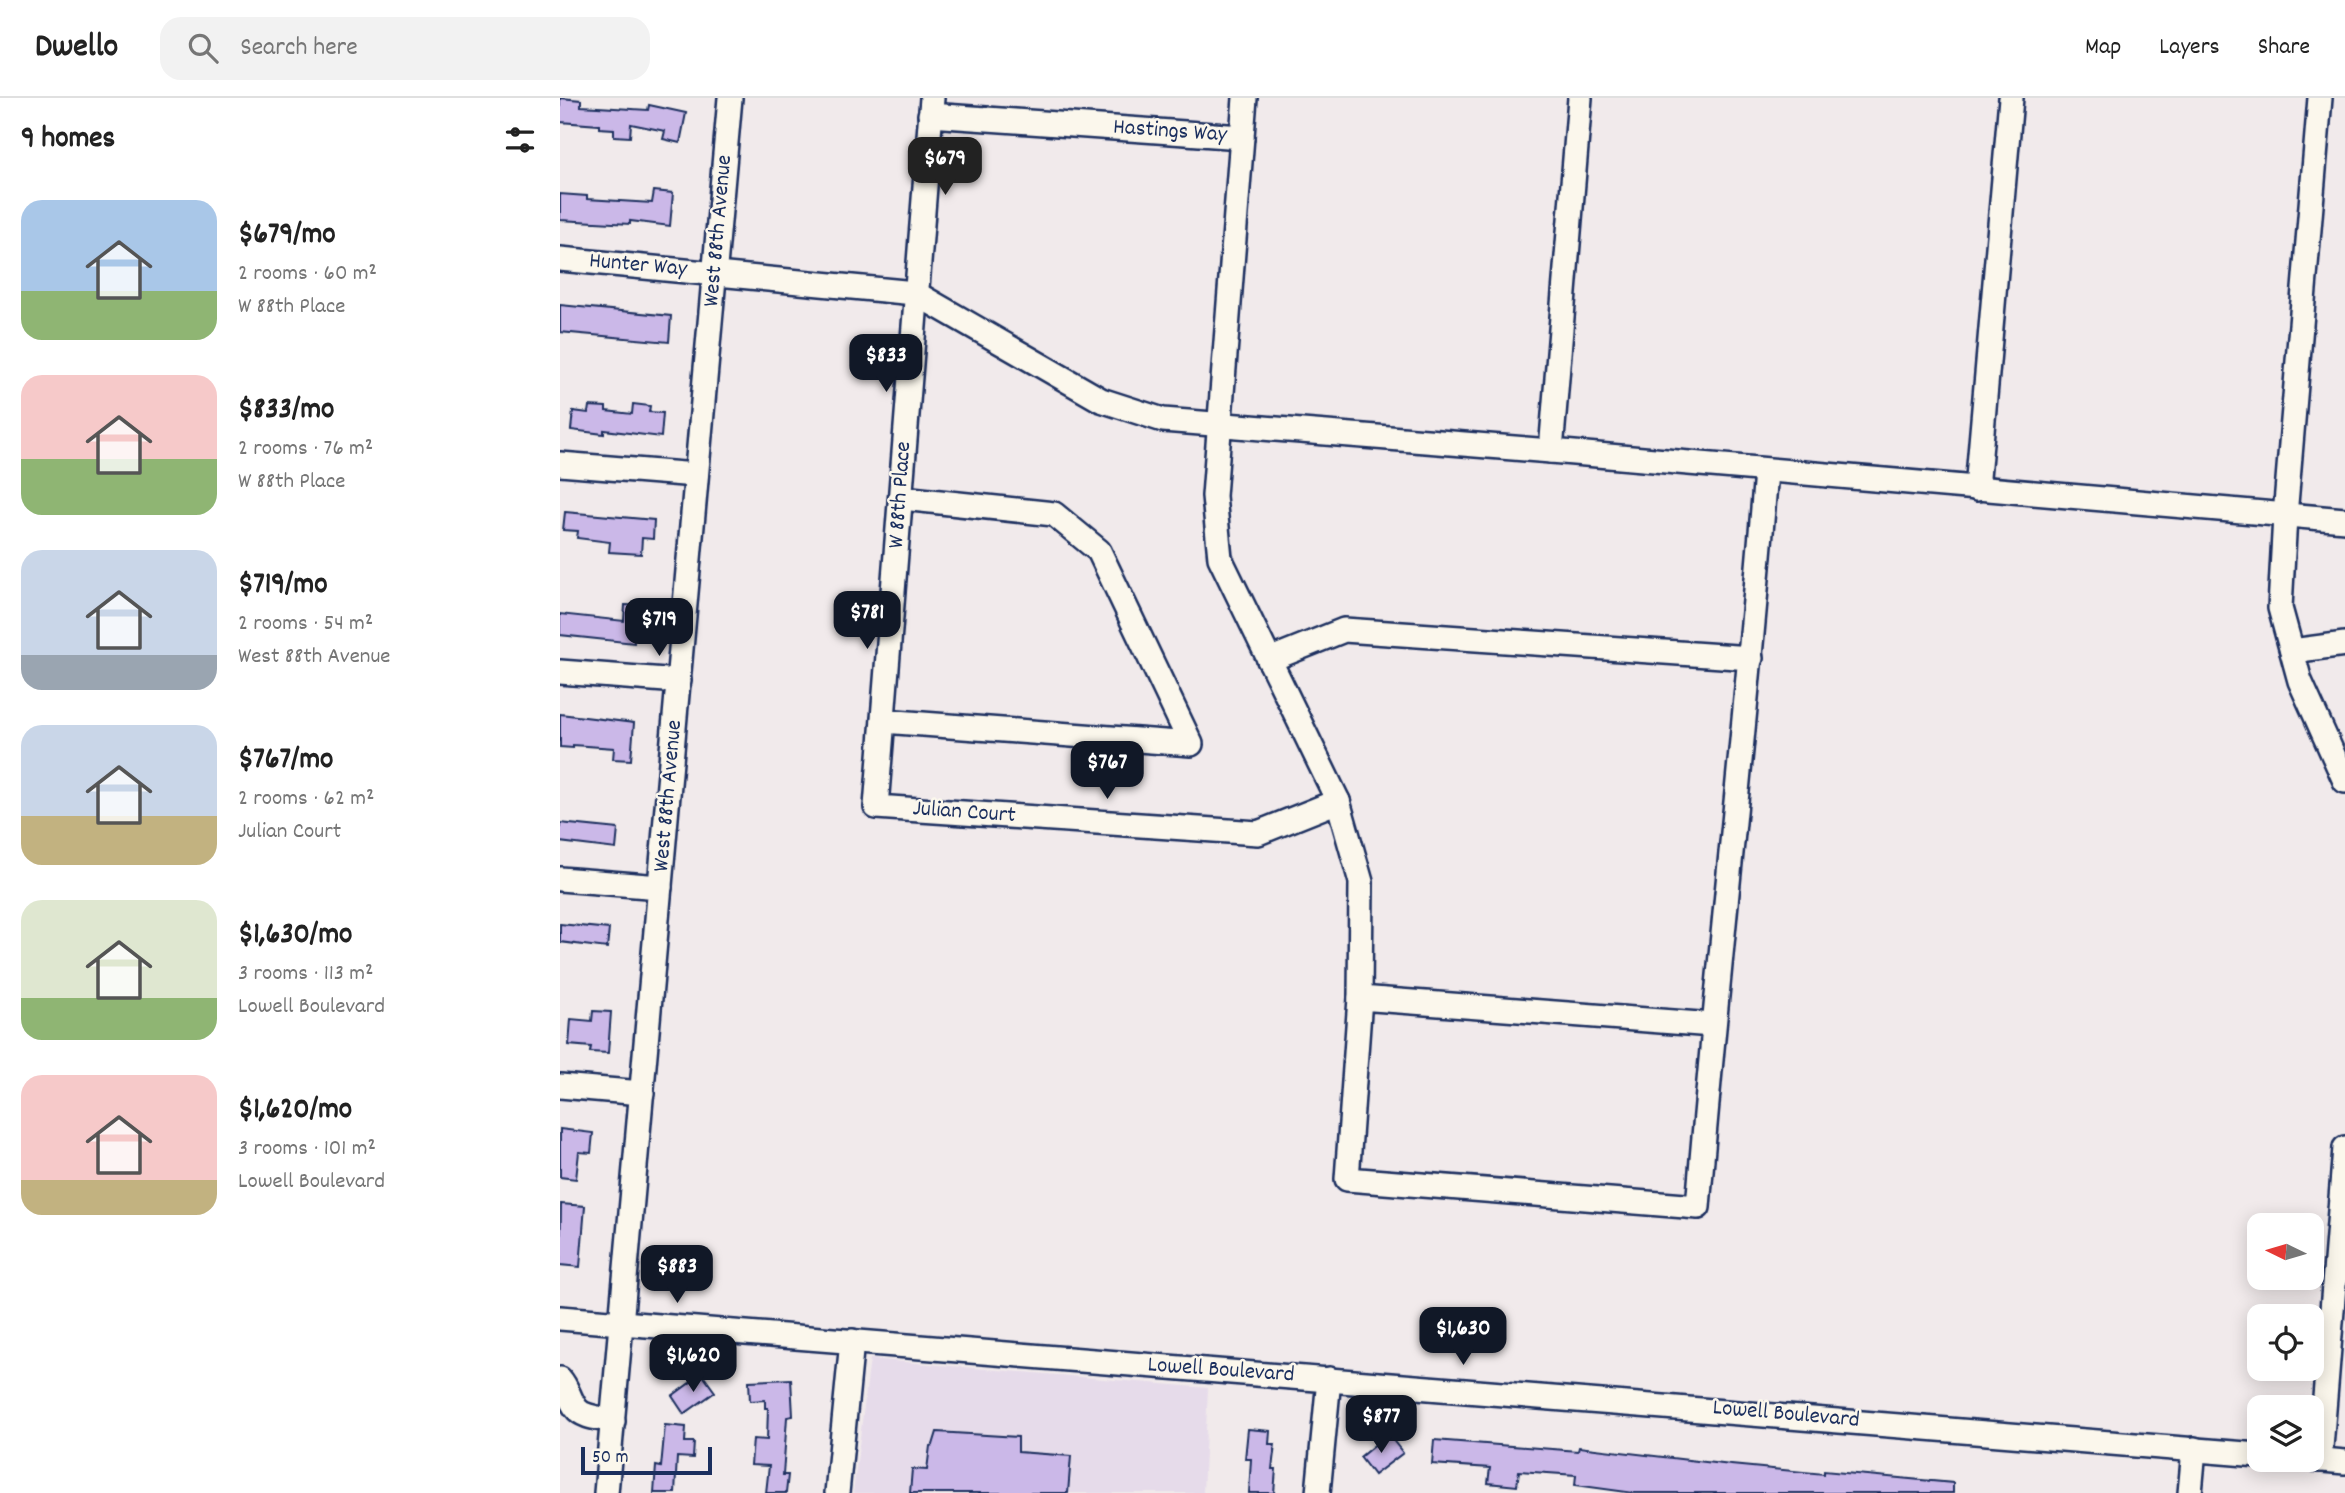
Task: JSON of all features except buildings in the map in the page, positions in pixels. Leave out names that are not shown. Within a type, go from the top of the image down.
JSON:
[{"type":"street","name":"West 88th Avenue","points":[[606,1493],[730,98]]},
{"type":"street","points":[[1245,98],[1214,496],[1220,558],[1338,801],[1361,882],[1360,998],[1347,1179],[1698,1207],[1713,1025],[1751,658],[1766,471]]},
{"type":"street","points":[[1551,452],[1580,98]]},
{"type":"street","points":[[1977,489],[2011,98]]},
{"type":"street","points":[[2320,98],[2285,516],[2280,608],[2300,681],[2345,781]]},
{"type":"street","name":"Hastings Way","points":[[931,106],[1242,137]]},
{"type":"street","name":"W 88th Place","points":[[876,807],[931,106]]},
{"type":"street","name":"Hunter Way","points":[[560,258],[915,293]]},
{"type":"street","points":[[915,293],[1101,400],[1163,420],[2345,520]]},
{"type":"street","points":[[560,464],[696,475]]},
{"type":"street","points":[[883,721],[1191,744],[1099,551],[1054,514],[902,498]]},
{"type":"street","points":[[1269,660],[1344,630],[1751,658]]},
{"type":"street","points":[[2292,650],[2345,644]]},
{"type":"street","points":[[560,672],[679,681]]},
{"type":"street","name":"Julian Court","points":[[876,807],[1258,833],[1338,801]]},
{"type":"street","points":[[560,879],[660,887]]},
{"type":"street","points":[[1360,998],[1713,1025]]},
{"type":"street","points":[[560,1086],[642,1093]]},
{"type":"street","points":[[2322,1395],[2345,1148]]},
{"type":"street","name":"Lowell Boulevard","points":[[560,1318],[2247,1454]]},
{"type":"street","points":[[837,1493],[852,1341]]},
{"type":"street","points":[[560,1379],[577,1409],[584,1415],[613,1421]]},
{"type":"street","points":[[1318,1493],[1329,1379]]},
{"type":"street","points":[[2190,1493],[2194,1449]]},
{"type":"street","points":[[2324,1461],[2345,1462]]},
{"type":"shaded area","points":[[870,1359],[1208,1388],[1203,1493],[853,1493]]}]
